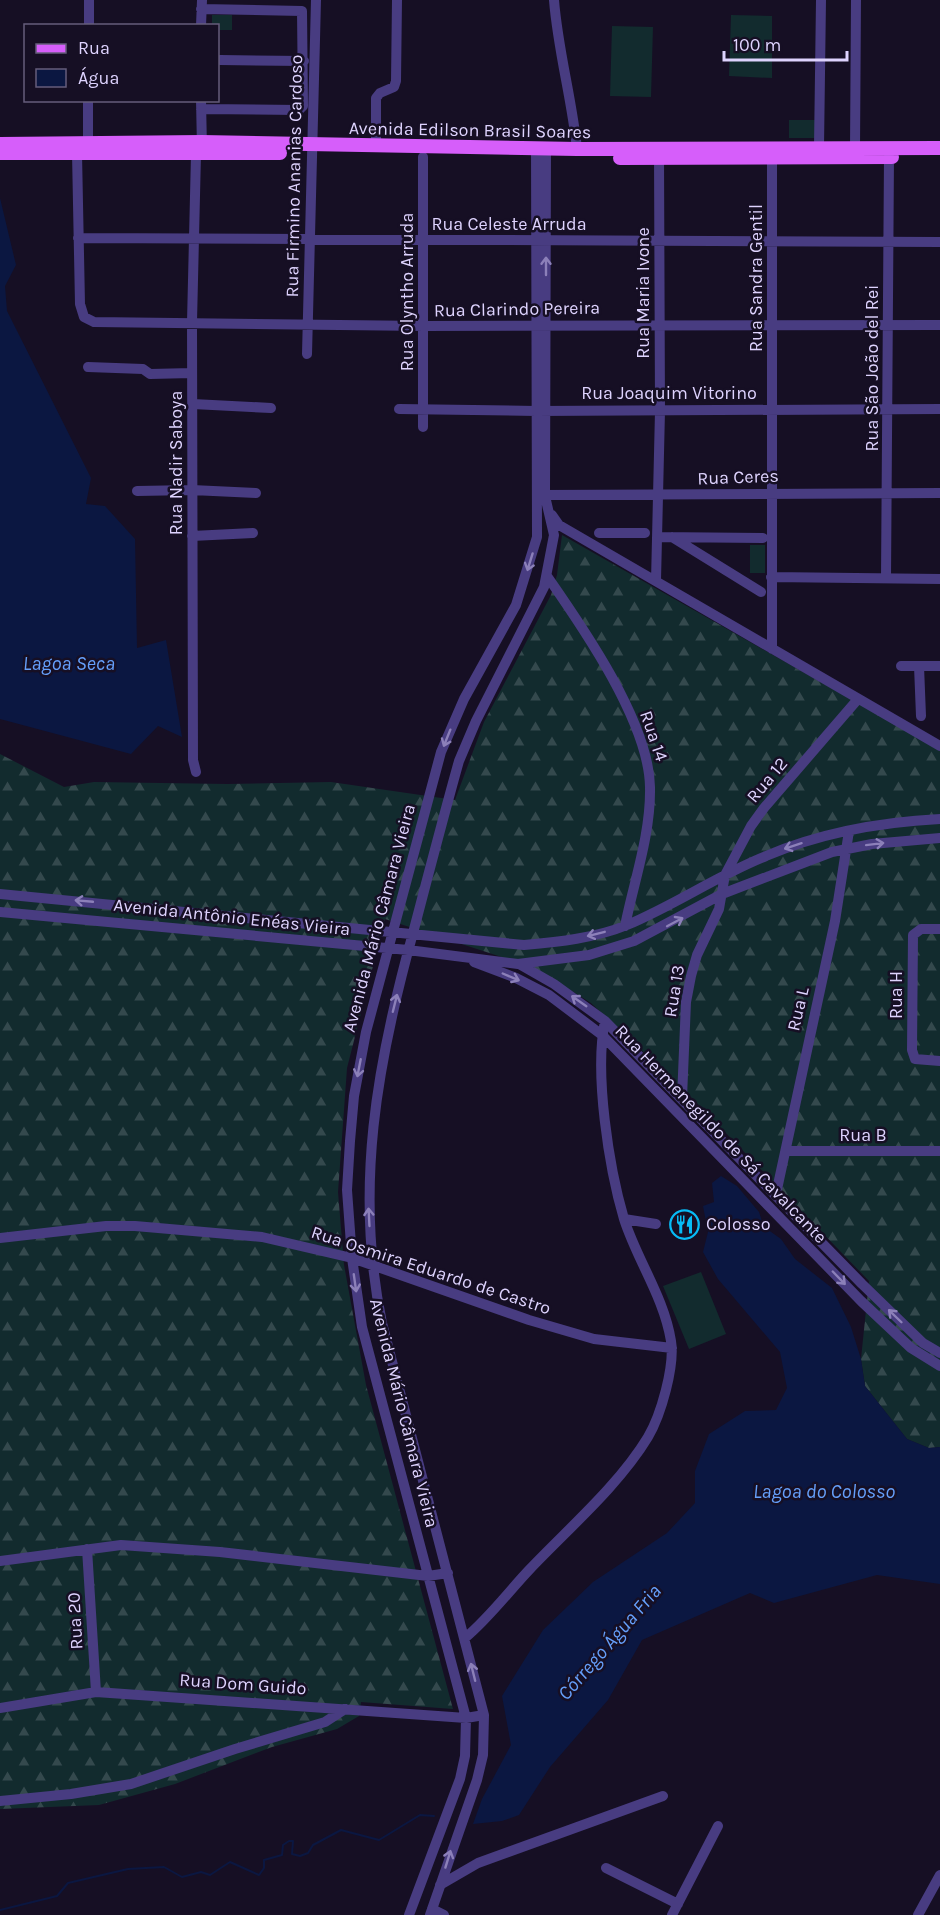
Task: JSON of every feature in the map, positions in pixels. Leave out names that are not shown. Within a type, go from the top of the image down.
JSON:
[{"type":"main road","name":"Avenida Edilson Brasil Soares","points":[[311,149],[376,141],[541,153],[577,149],[659,153]]},
{"type":"main road","name":"Avenida Edilson Brasil Soares","points":[[0,144],[88,142],[200,150]]},
{"type":"main road","name":"Avenida Edilson Brasil Soares","points":[[772,153],[819,147],[940,148]]},
{"type":"main road","name":"Avenida Edilson Brasil Soares","points":[[0,153],[311,149],[423,157],[541,153],[772,153],[940,158]]},
{"type":"street","points":[[89,0],[89,24]]},
{"type":"street","name":"Rua Firmino Ananias Cardoso","points":[[307,354],[316,0]]},
{"type":"street","points":[[376,141],[376,98],[380,93],[394,87],[396,81],[397,0]]},
{"type":"street","points":[[554,0],[557,39],[573,114],[577,149]]},
{"type":"street","points":[[819,147],[821,0]]},
{"type":"street","points":[[855,148],[856,0]]},
{"type":"street","points":[[201,24],[202,5],[302,11],[304,61],[303,106],[299,110],[201,105]]},
{"type":"street","points":[[220,60],[304,61]]},
{"type":"street","points":[[88,102],[88,142]]},
{"type":"street","name":"Rua Nadir Saboya","points":[[196,772],[193,760],[192,322],[193,239],[201,105]]},
{"type":"street","points":[[77,153],[78,238]]},
{"type":"street","name":"Avenida Mário Câmara Vieira","points":[[409,1915],[460,1779],[465,1755],[466,1718],[362,1327],[352,1258],[348,1190],[354,1096],[366,1032],[441,752],[464,699],[494,649],[519,597],[537,537],[537,504],[541,494],[541,153]]},
{"type":"street","name":"Rua Maria Ivone","points":[[656,581],[652,534],[658,496],[660,411],[659,153]]},
{"type":"street","name":"Rua Sandra Gentil","points":[[772,153],[774,241],[772,649]]},
{"type":"street","name":"Rua Olyntho Arruda","points":[[423,157],[423,427]]},
{"type":"street","name":"Rua São João del Rei","points":[[886,578],[889,157]]},
{"type":"street","name":"Rua Celeste Arruda","points":[[78,238],[940,242]]},
{"type":"street","name":"Rua Clarindo Pereira","points":[[78,238],[80,304],[84,317],[94,322],[424,326],[940,325]]},
{"type":"street","points":[[88,367],[143,369],[150,374],[192,373]]},
{"type":"street","points":[[193,404],[271,408]]},
{"type":"street","name":"Rua Joaquim Vitorino","points":[[399,409],[660,411],[940,409]]},
{"type":"street","points":[[137,491],[192,490],[256,493]]},
{"type":"street","name":"Rua Ceres","points":[[541,494],[658,496],[772,492],[940,492]]},
{"type":"street","points":[[541,494],[559,525],[940,746]]},
{"type":"street","points":[[537,504],[551,513]]},
{"type":"street","name":"Avenida Mário Câmara Vieira","points":[[431,1912],[477,1780],[483,1755],[484,1715],[402,1405],[372,1266],[368,1192],[375,1099],[408,950],[459,761],[476,720],[537,605],[547,576],[554,535],[551,513]]},
{"type":"street","points":[[192,536],[253,533]]},
{"type":"street","points":[[599,533],[763,538]]},
{"type":"street","points":[[672,537],[761,592]]},
{"type":"street","name":"Rua 14","points":[[547,576],[626,705],[649,769],[650,806],[625,926]]},
{"type":"street","points":[[771,577],[940,579]]},
{"type":"street","points":[[901,666],[940,666]]},
{"type":"street","points":[[919,666],[921,716]]},
{"type":"street","name":"Rua 12","points":[[722,894],[725,875],[758,817],[858,699]]},
{"type":"street","name":"Avenida Antônio Enéas Vieira","points":[[0,894],[393,932],[413,932],[479,942],[524,945],[592,935],[625,926],[768,855],[849,831],[940,819]]},
{"type":"street","name":"Rua L","points":[[776,1194],[835,921],[849,831]]},
{"type":"street","name":"Avenida Antônio Enéas Vieira","points":[[0,912],[388,950],[408,950],[518,964],[589,955],[623,945],[653,933],[722,894],[795,865],[847,848],[940,838]]},
{"type":"street","name":"Rua 13","points":[[682,1098],[688,986],[697,955],[719,909],[722,894]]},
{"type":"street","name":"Rua H","points":[[940,929],[921,929],[913,934],[912,1050],[915,1059],[940,1061]]},
{"type":"street","name":"Rua Hermenegildo de Sá Cavalcante","points":[[457,956],[516,978],[549,995],[602,1035],[861,1301],[911,1348],[940,1366]]},
{"type":"street","name":"Rua Hermenegildo de Sá Cavalcante","points":[[518,964],[554,984],[605,1021],[862,1284],[923,1343],[940,1353]]},
{"type":"street","points":[[465,1638],[632,1461],[654,1425],[665,1388],[672,1348],[668,1329],[647,1269],[624,1219],[610,1154],[603,1091],[602,1035],[605,1021]]},
{"type":"street","name":"Rua B","points":[[786,1151],[940,1151]]},
{"type":"street","points":[[624,1219],[656,1224]]},
{"type":"street","name":"Rua Osmira Eduardo de Castro","points":[[0,1238],[94,1227],[135,1226],[262,1237],[352,1258],[529,1320],[594,1339],[672,1348]]},
{"type":"street","points":[[0,1561],[121,1545],[167,1547],[428,1576],[448,1573]]},
{"type":"street","name":"Rua 20","points":[[87,1549],[96,1692]]},
{"type":"street","name":"Rua Dom Guido","points":[[0,1708],[96,1692],[466,1718],[484,1715]]},
{"type":"street","points":[[0,1801],[71,1794],[131,1784],[325,1722],[345,1708]]},
{"type":"street","points":[[440,1885],[478,1863],[663,1796]]},
{"type":"street","points":[[672,1915],[718,1826]]},
{"type":"street","points":[[606,1868],[678,1904]]},
{"type":"street","points":[[918,1915],[940,1875]]},
{"type":"street","points":[[431,1912],[444,1915]]},
{"type":"green space","points":[[212,15],[232,15],[232,30],[219,30],[219,24],[212,24]]},
{"type":"green space","points":[[731,15],[772,16],[772,78],[729,76]]},
{"type":"green space","points":[[612,26],[653,27],[651,97],[610,96]]},
{"type":"green space","points":[[789,120],[815,120],[815,138],[789,138]]},
{"type":"green space","points":[[562,535],[940,750],[940,1447],[929,1448],[907,1439],[865,1386],[861,1359],[869,1281],[692,1098],[591,1003],[535,968],[385,919],[347,1068],[338,1192],[344,1265],[366,1385],[453,1709],[361,1702],[359,1716],[337,1729],[272,1747],[175,1784],[99,1805],[0,1809],[0,754],[64,787],[94,782],[227,784],[331,782],[455,800],[484,722],[551,595],[557,575]]},
{"type":"green space","points":[[750,545],[765,545],[765,573],[750,573]]},
{"type":"green space","points":[[701,1272],[726,1334],[689,1349],[663,1286]]},
{"type":"water","name":"Lagoa Seca","points":[[0,198],[16,265],[5,286],[7,311],[91,478],[86,504],[105,506],[135,539],[137,648],[166,640],[182,737],[158,726],[131,754],[0,719]]},
{"type":"water","name":"Lagoa do Colosso","points":[[721,1176],[737,1186],[759,1212],[764,1227],[781,1239],[795,1259],[832,1288],[851,1327],[861,1359],[865,1386],[907,1439],[929,1448],[940,1447],[940,1584],[877,1575],[774,1603],[750,1593],[642,1640],[608,1700],[550,1767],[519,1815],[502,1821],[473,1824],[482,1799],[511,1745],[502,1696],[543,1630],[593,1582],[667,1533],[695,1503],[695,1471],[709,1434],[745,1411],[776,1410],[787,1388],[780,1352],[718,1279],[703,1252],[708,1232],[703,1206],[714,1202],[712,1183]]},
{"type":"waterway","name":"Córrego Água Fria","points":[[0,1910],[57,1896],[68,1883],[128,1869],[164,1867],[182,1877],[201,1872],[210,1875],[230,1862],[259,1875],[264,1868],[264,1860],[282,1855],[283,1845],[289,1841],[293,1841],[292,1854],[300,1856],[308,1853],[313,1845],[341,1830],[379,1840],[420,1815],[434,1816]]},
{"type":"place","name":"Colosso","points":[[685,1224]]}]
